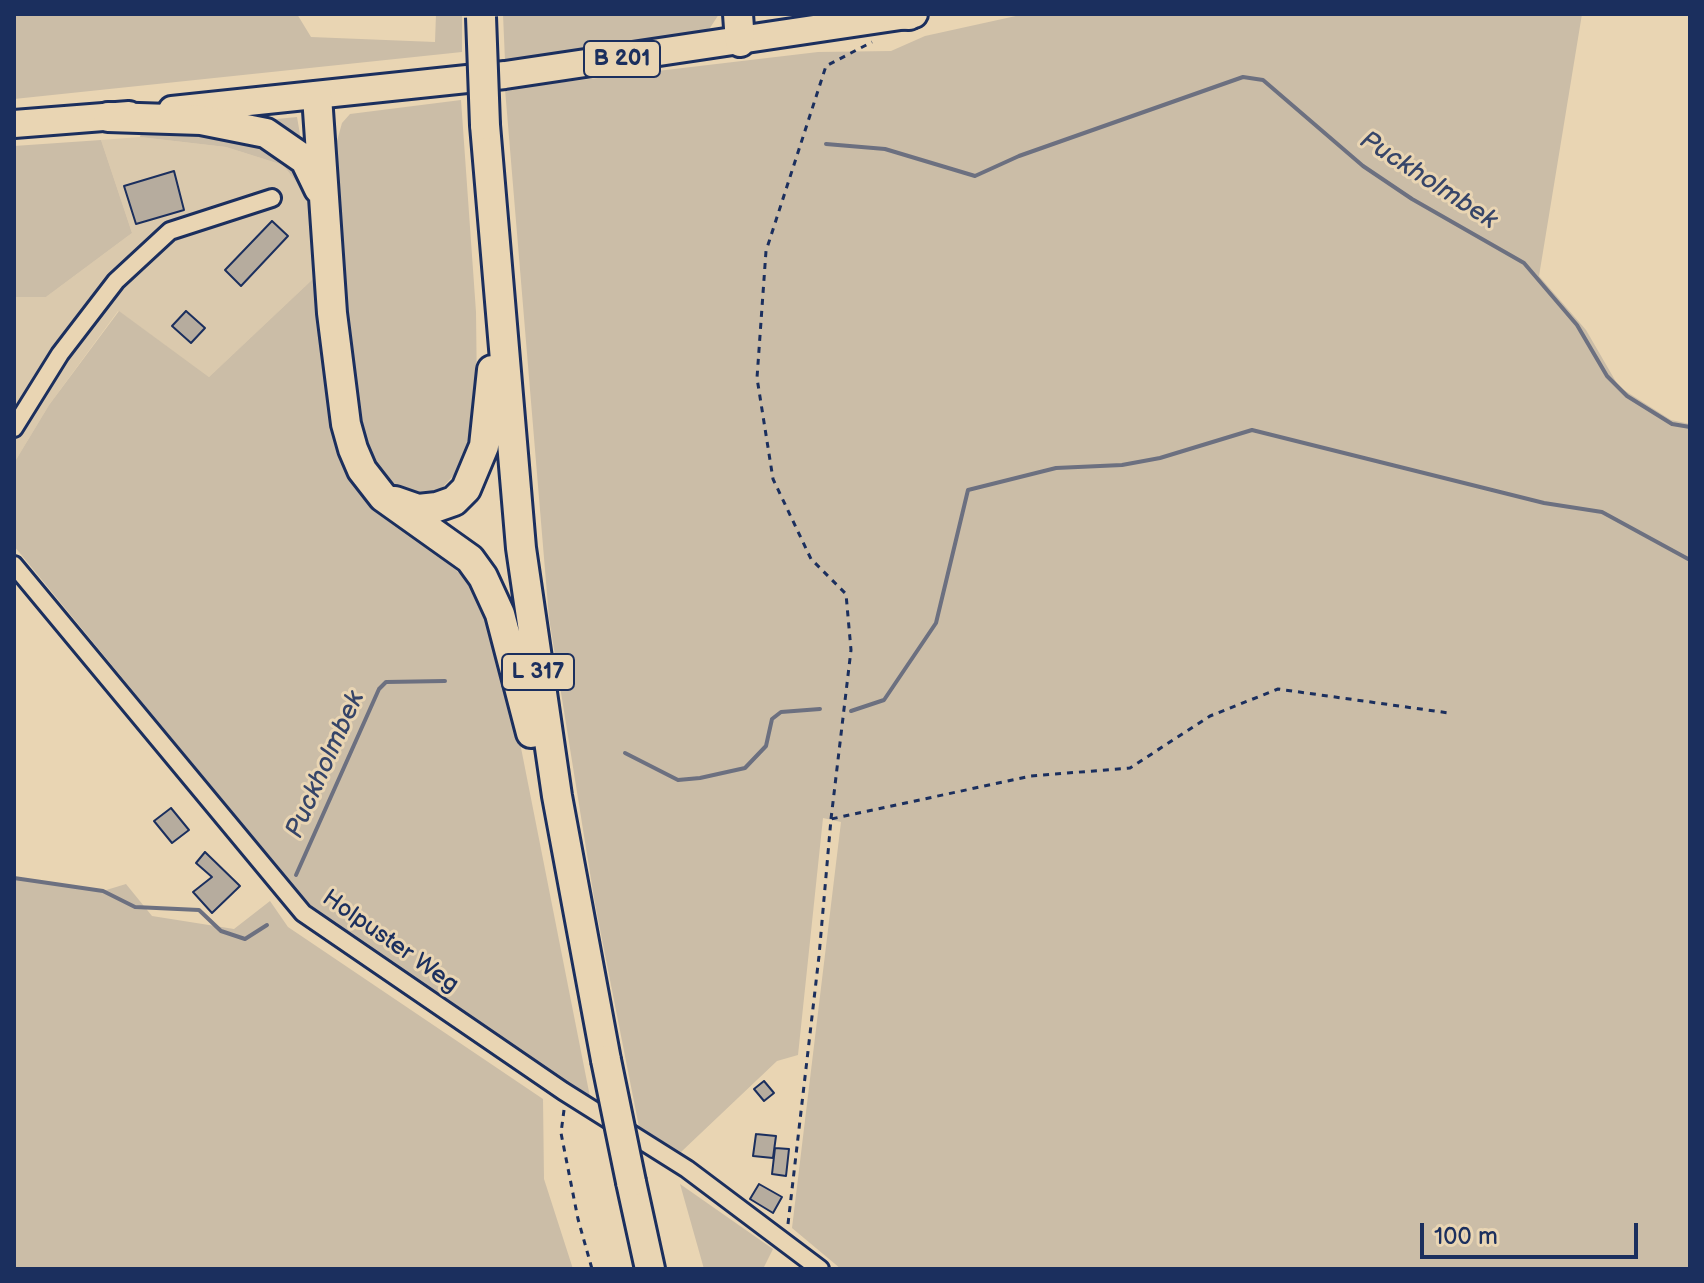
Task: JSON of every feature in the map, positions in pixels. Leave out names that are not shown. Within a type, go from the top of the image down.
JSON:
[{"type":"highway","points":[[738,14],[740,42]]},
{"type":"highway","points":[[884,18],[912,14]]},
{"type":"highway","points":[[383,497],[418,509],[454,501],[466,489],[484,446],[499,299],[485,125],[481,16]]},
{"type":"highway","points":[[317,96],[323,197],[346,424],[362,470],[383,497],[411,519],[452,544],[470,559],[483,577],[504,626],[536,757],[557,796]]},
{"type":"highway","points":[[108,117],[201,120],[266,133],[305,160],[323,197]]},
{"type":"highway","name":"L 317","points":[[499,299],[521,548],[557,796],[606,1060],[650,1269]]},
{"type":"main road","name":"B 201","points":[[14,124],[317,96],[740,42],[884,18]]},
{"type":"street","points":[[14,428],[60,354],[116,281],[170,231],[272,198]]},
{"type":"street","name":"Holpuster Weg","points":[[14,565],[303,913],[563,1091],[687,1169],[786,1240],[820,1269]]},
{"type":"path","points":[[786,1240],[851,650],[846,594],[811,559],[773,479],[757,378],[766,251],[826,66],[878,39],[884,18]]},
{"type":"path","points":[[831,819],[1031,776],[1130,768],[1210,716],[1278,689],[1449,713]]},
{"type":"path","points":[[564,1104],[561,1133],[578,1219],[592,1269]]},
{"type":"shaded area","points":[[14,14],[297,14],[311,37],[435,42],[436,14],[462,14],[462,52],[14,99]]},
{"type":"shaded area","points":[[503,14],[719,14],[710,28],[683,38],[505,61]]},
{"type":"shaded area","points":[[1025,14],[1582,14],[1539,276],[1586,330],[1619,387],[1671,420],[1690,424],[1690,1269],[841,1269],[792,1228],[841,822],[823,818],[798,1055],[777,1061],[681,1152],[639,1127],[595,904],[549,618],[505,89],[818,52],[891,51],[925,36]]},
{"type":"shaded area","points":[[461,100],[476,312],[477,396],[463,465],[432,499],[404,497],[383,481],[357,430],[335,216],[337,141],[342,123],[350,114]]},
{"type":"shaded area","points":[[297,117],[302,146],[256,121]]},
{"type":"shaded area","points":[[142,126],[258,137],[300,168],[308,197],[283,165],[226,147],[140,137]]},
{"type":"shaded area","points":[[140,137],[226,147],[283,165],[308,197],[315,277],[209,377],[118,311],[49,405],[14,463],[14,297],[46,297],[132,233],[101,140]]},
{"type":"shaded area","points":[[101,140],[132,233],[46,297],[14,297],[14,146]]},
{"type":"shaded area","points":[[315,277],[336,427],[358,487],[394,524],[425,544],[472,584],[507,677],[591,1102],[308,904],[14,546],[14,463],[49,405],[119,311],[209,377]]},
{"type":"shaded area","points":[[14,878],[103,891],[126,884],[152,916],[234,929],[270,901],[288,927],[543,1099],[544,1179],[573,1269],[14,1269]]},
{"type":"shaded area","points":[[680,1184],[773,1249],[763,1269],[704,1269]]},
{"type":"building","points":[[174,171],[184,210],[136,224],[124,186]]},
{"type":"building","points":[[272,221],[288,236],[241,286],[225,270]]},
{"type":"building","points":[[186,311],[205,328],[191,343],[172,326]]},
{"type":"building","points":[[171,808],[189,830],[172,843],[154,821]]},
{"type":"building","points":[[205,852],[240,886],[212,913],[193,892],[212,877],[196,863]]},
{"type":"building","points":[[764,1081],[774,1093],[764,1101],[754,1089]]},
{"type":"building","points":[[756,1134],[776,1136],[773,1158],[753,1156]]},
{"type":"building","points":[[775,1148],[789,1149],[786,1176],[772,1174]]},
{"type":"building","points":[[759,1184],[782,1197],[773,1213],[750,1199]]},
{"type":"waterway","name":"Puckholmbek","points":[[826,144],[885,149],[975,176],[1019,156],[1243,77],[1263,80],[1363,166],[1412,199],[1524,263],[1577,325],[1607,376],[1627,396],[1672,424],[1690,427]]},
{"type":"waterway","name":"Puckholmbek","points":[[851,711],[884,700],[936,623],[968,490],[1056,468],[1122,465],[1160,458],[1252,430],[1544,503],[1602,512],[1690,560]]},
{"type":"waterway","name":"Puckholmbek","points":[[296,875],[379,689],[386,682],[445,681]]},
{"type":"waterway","name":"Puckholmbek","points":[[625,753],[678,780],[745,768],[766,746],[772,719],[781,712],[820,709]]},
{"type":"waterway","name":"Puckholmbek","points":[[14,878],[103,891],[135,907],[199,910],[221,931],[245,939],[267,925]]}]
